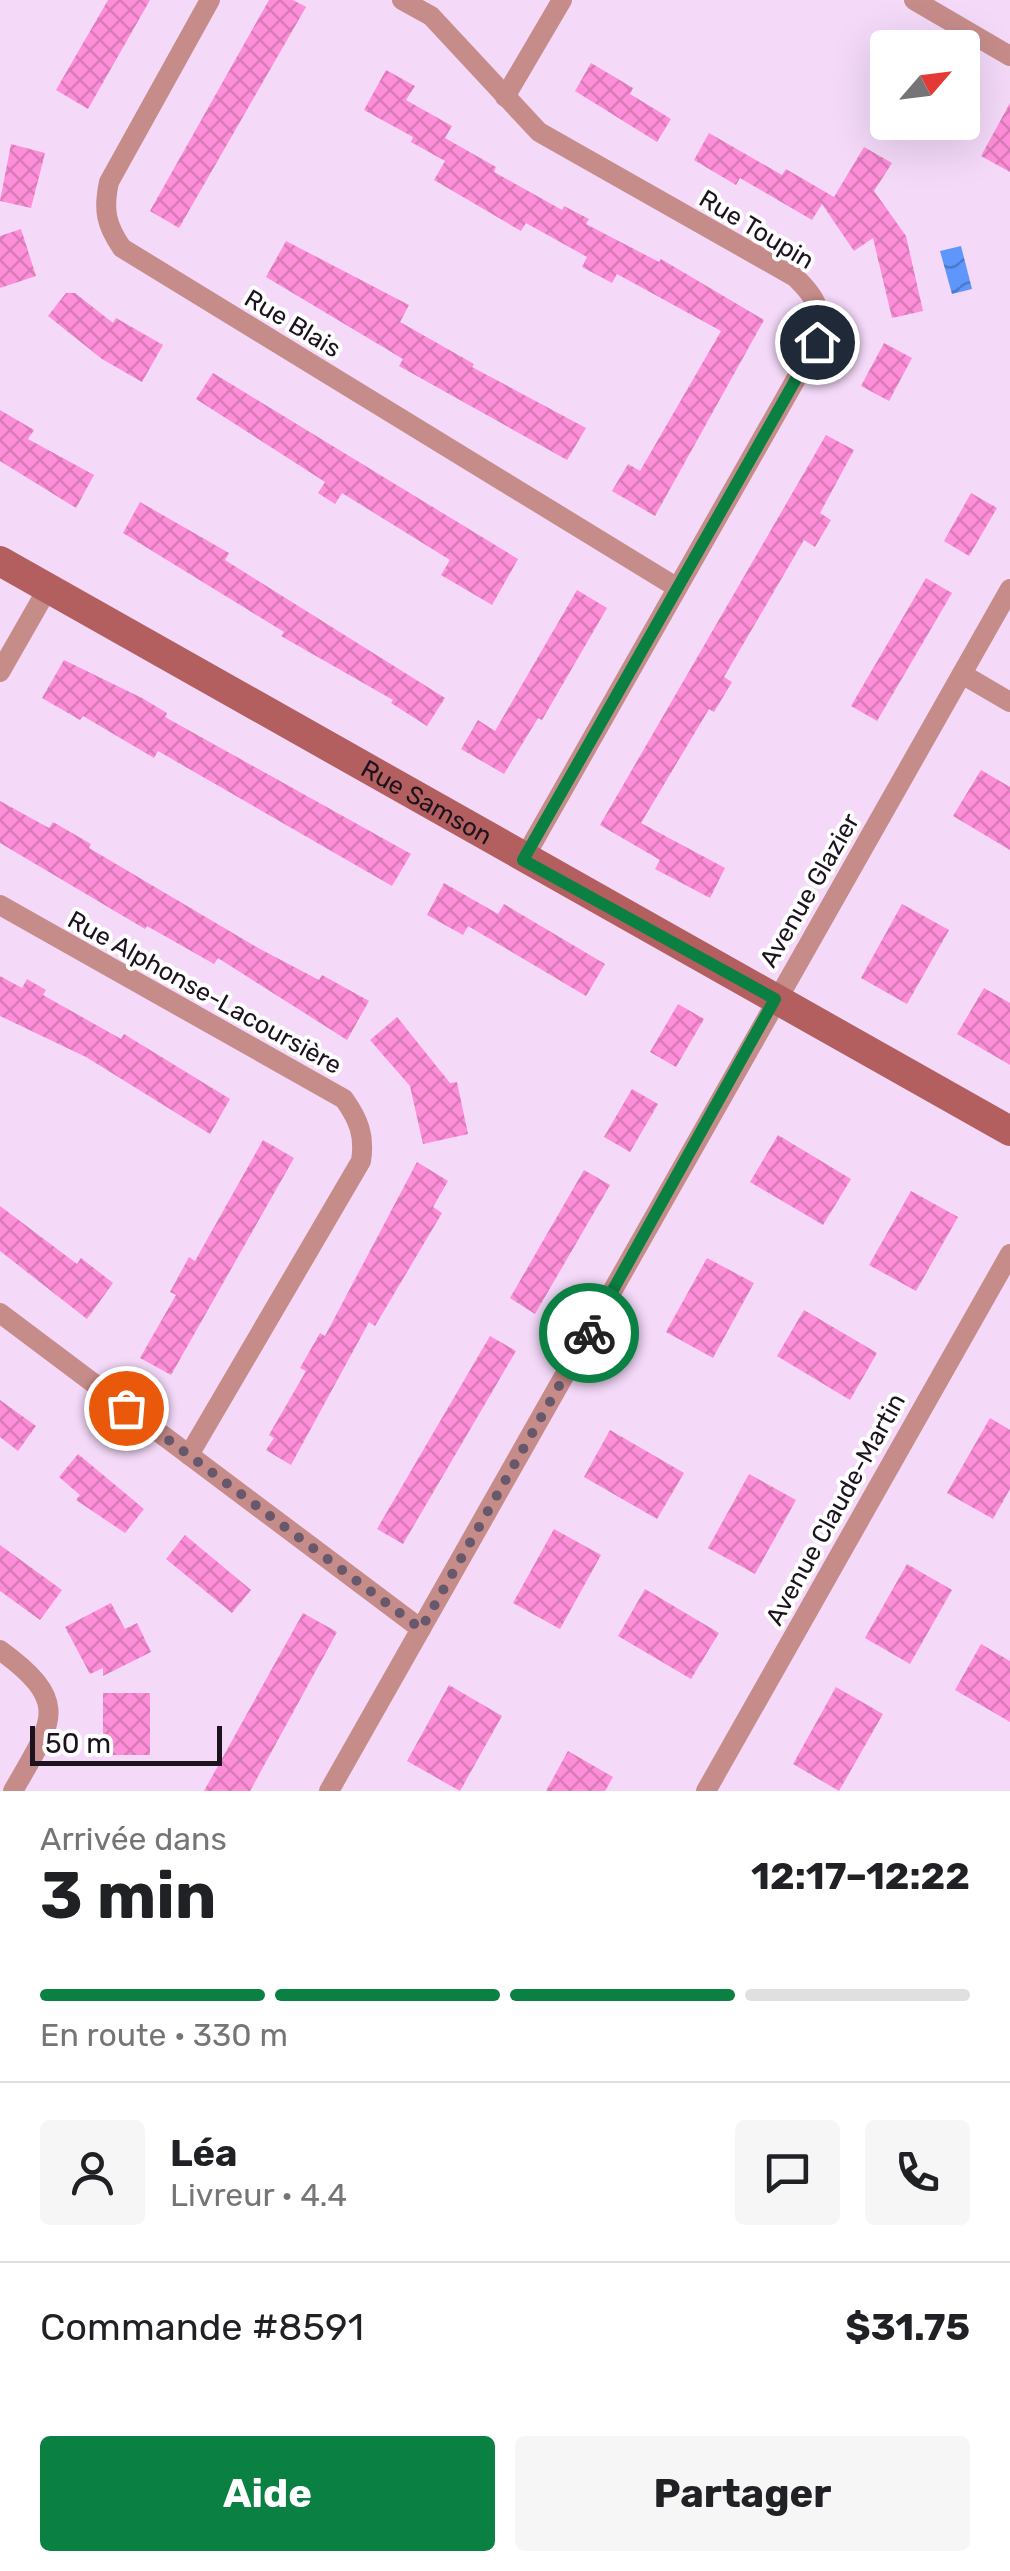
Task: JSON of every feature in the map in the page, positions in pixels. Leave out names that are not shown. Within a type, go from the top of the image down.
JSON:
[{"type":"street","name":"Rue Blais","points":[[210,0],[109,182],[104,207],[109,229],[122,248],[676,587]]},
{"type":"street","name":"Rue Toupin","points":[[402,0],[431,16],[539,132],[796,278],[813,294],[822,316],[817,342],[523,860]]},
{"type":"street","points":[[505,97],[562,0]]},
{"type":"street","points":[[914,0],[1008,51]]},
{"type":"street","name":"Rue Samson","points":[[0,561],[523,860],[1010,1131]]},
{"type":"street","points":[[0,672],[48,588]]},
{"type":"street","name":"Avenue Glazier","points":[[329,1791],[1010,589]]},
{"type":"street","points":[[962,674],[1010,702]]},
{"type":"street","name":"Rue Alphonse-Lacoursière","points":[[0,905],[344,1099],[357,1118],[364,1142],[361,1161],[189,1455]]},
{"type":"street","name":"Avenue Claude-Martin","points":[[706,1791],[1010,1254]]},
{"type":"street","points":[[0,1313],[421,1629]]},
{"type":"street","points":[[0,1650],[28,1671],[46,1693],[50,1715],[46,1734],[13,1791]]},
{"type":"water","points":[[961,246],[972,289],[952,294],[940,251]]},
{"type":"building","points":[[108,0],[150,0],[88,109],[56,90]]},
{"type":"building","points":[[269,0],[293,0],[306,7],[179,228],[150,211]]},
{"type":"building","points":[[591,63],[633,88],[630,94],[671,119],[657,142],[575,91]]},
{"type":"building","points":[[386,70],[415,86],[406,100],[452,126],[445,138],[496,167],[494,172],[562,210],[564,206],[589,219],[586,224],[659,262],[661,259],[764,320],[655,516],[612,491],[628,464],[640,471],[721,331],[617,274],[612,283],[582,267],[587,257],[526,223],[521,231],[434,180],[445,161],[411,142],[413,137],[364,110]]},
{"type":"building","points":[[1010,103],[1010,172],[981,156]]},
{"type":"building","points":[[709,133],[782,175],[786,169],[834,197],[864,147],[892,163],[874,191],[906,236],[923,311],[892,318],[873,238],[854,251],[822,204],[812,220],[740,178],[736,185],[694,160]]},
{"type":"building","points":[[11,144],[45,153],[31,208],[0,201]]},
{"type":"building","points":[[21,229],[36,276],[0,288],[0,236]]},
{"type":"building","points":[[286,241],[409,305],[400,322],[474,364],[472,367],[586,428],[567,460],[399,366],[403,359],[266,277]]},
{"type":"building","points":[[66,293],[75,293],[113,323],[116,318],[163,345],[142,382],[102,359],[48,316]]},
{"type":"building","points":[[884,343],[912,358],[889,401],[861,386]]},
{"type":"building","points":[[213,373],[518,559],[492,605],[441,575],[450,560],[342,493],[335,504],[318,493],[325,482],[196,399]]},
{"type":"building","points":[[0,410],[34,430],[28,439],[94,475],[76,508],[0,461]]},
{"type":"building","points":[[826,435],[854,450],[820,513],[831,520],[815,547],[804,540],[724,677],[732,682],[714,712],[709,709],[641,823],[725,868],[710,898],[655,869],[660,860],[600,825]]},
{"type":"building","points":[[971,493],[997,508],[969,556],[944,541]]},
{"type":"building","points":[[140,502],[229,553],[225,560],[445,698],[427,726],[391,703],[393,700],[281,636],[284,632],[123,533]]},
{"type":"building","points":[[926,578],[952,593],[877,721],[851,706]]},
{"type":"building","points":[[577,590],[607,608],[542,720],[538,718],[504,774],[461,749],[478,720],[495,731]]},
{"type":"building","points":[[64,660],[142,698],[167,713],[165,717],[411,854],[392,886],[158,751],[154,758],[83,716],[80,720],[42,698]]},
{"type":"building","points":[[981,770],[1010,787],[1010,850],[953,816]]},
{"type":"building","points":[[0,801],[49,828],[53,822],[91,844],[89,848],[260,949],[319,980],[322,975],[369,1001],[347,1040],[218,958],[214,964],[147,926],[145,929],[0,843]]},
{"type":"building","points":[[444,883],[498,914],[504,904],[605,964],[586,996],[468,926],[463,935],[427,915]]},
{"type":"building","points":[[902,904],[949,930],[907,1004],[861,978]]},
{"type":"building","points":[[0,976],[22,988],[27,979],[46,990],[43,995],[121,1039],[124,1034],[230,1099],[210,1134],[86,1057],[0,1016]]},
{"type":"building","points":[[984,988],[1010,1003],[1010,1065],[957,1034]]},
{"type":"building","points":[[678,1004],[704,1019],[676,1067],[650,1052]]},
{"type":"building","points":[[397,1017],[450,1083],[457,1082],[468,1134],[423,1144],[410,1086],[370,1040]]},
{"type":"building","points":[[632,1089],[658,1104],[630,1152],[604,1137]]},
{"type":"building","points":[[778,1135],[851,1179],[823,1225],[750,1182]]},
{"type":"building","points":[[263,1140],[294,1158],[171,1375],[140,1358],[176,1295],[170,1292],[189,1257],[195,1261]]},
{"type":"building","points":[[417,1162],[448,1181],[433,1207],[442,1213],[375,1326],[369,1322],[291,1465],[266,1450],[274,1438],[269,1435],[306,1371],[300,1368],[320,1333],[325,1336]]},
{"type":"building","points":[[584,1170],[610,1185],[535,1314],[510,1298]]},
{"type":"building","points":[[911,1191],[958,1217],[916,1291],[869,1265]]},
{"type":"building","points":[[0,1206],[77,1264],[81,1258],[113,1283],[87,1319],[0,1251]]},
{"type":"building","points":[[707,1258],[754,1283],[713,1358],[666,1332]]},
{"type":"building","points":[[804,1310],[877,1353],[850,1400],[777,1356]]},
{"type":"building","points":[[490,1336],[516,1351],[403,1544],[377,1529]]},
{"type":"building","points":[[0,1400],[36,1426],[18,1451],[0,1437]]},
{"type":"building","points":[[990,1418],[1010,1430],[1010,1489],[993,1519],[947,1493]]},
{"type":"building","points":[[610,1430],[684,1473],[657,1519],[584,1477]]},
{"type":"building","points":[[78,1454],[144,1509],[125,1533],[76,1500],[80,1495],[59,1477]]},
{"type":"building","points":[[749,1474],[796,1500],[755,1574],[708,1548]]},
{"type":"building","points":[[554,1529],[601,1555],[560,1629],[513,1603]]},
{"type":"building","points":[[185,1535],[251,1590],[232,1613],[166,1559]]},
{"type":"building","points":[[0,1545],[62,1590],[40,1620],[0,1591]]},
{"type":"building","points":[[907,1564],[952,1590],[910,1664],[865,1638]]},
{"type":"building","points":[[645,1589],[719,1633],[691,1679],[618,1636]]},
{"type":"building","points":[[111,1603],[125,1629],[137,1623],[151,1652],[103,1676],[103,1668],[90,1674],[65,1627]]},
{"type":"building","points":[[303,1613],[337,1632],[250,1791],[204,1791]]},
{"type":"building","points":[[981,1644],[1010,1661],[1010,1722],[955,1690]]},
{"type":"building","points":[[449,1685],[502,1716],[460,1791],[407,1761]]},
{"type":"building","points":[[836,1687],[883,1714],[839,1791],[793,1764]]},
{"type":"building","points":[[103,1693],[150,1693],[150,1755],[103,1755]]},
{"type":"building","points":[[568,1751],[613,1777],[605,1791],[546,1791]]},
{"type":"way so far","points":[[126,1408],[421,1629],[589,1333]]},
{"type":"route","points":[[589,1333],[775,999],[523,860],[817,342]]}]
